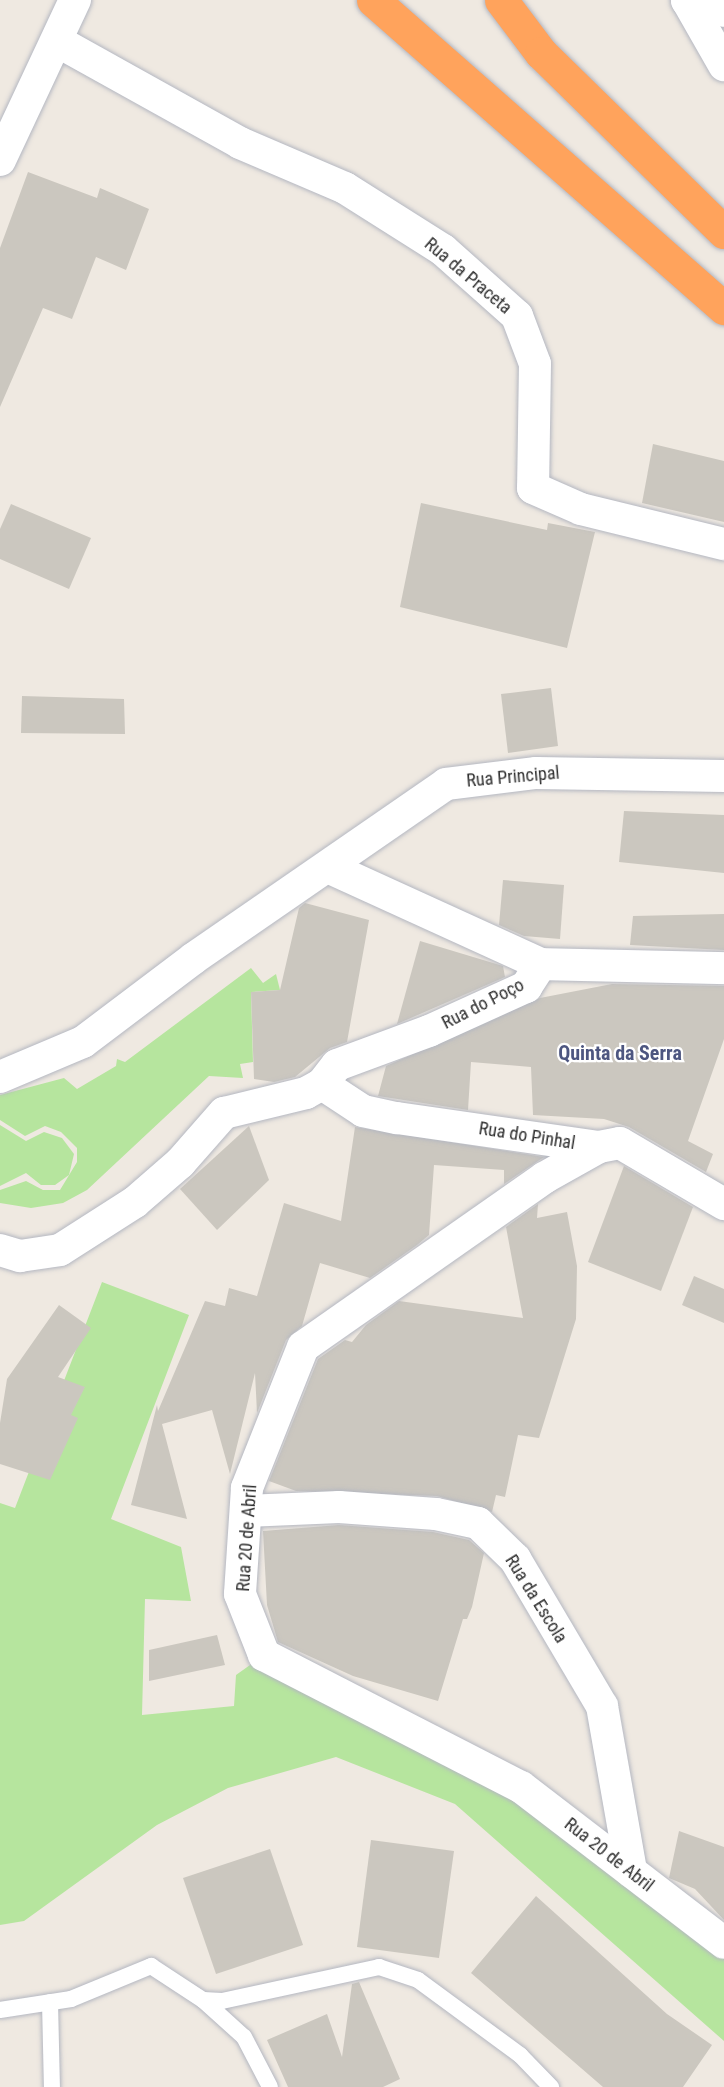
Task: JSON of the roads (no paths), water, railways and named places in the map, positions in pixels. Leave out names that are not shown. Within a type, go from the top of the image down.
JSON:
[{"type":"highway","points":[[373,0],[724,308]]},
{"type":"highway","points":[[501,0],[541,53],[724,232]]},
{"type":"street","points":[[0,160],[75,0]]},
{"type":"street","points":[[687,0],[724,10]]},
{"type":"street","points":[[687,0],[724,65]]},
{"type":"street","name":"Rua da Praceta","points":[[57,41],[240,143],[345,188],[442,250],[517,316],[534,364],[533,488],[581,509],[724,544]]},
{"type":"street","name":"Rua Principal","points":[[0,1077],[83,1042],[194,958],[330,868],[364,838],[446,784],[536,773],[724,776]]},
{"type":"street","points":[[330,868],[542,964]]},
{"type":"street","name":"Rua do Poço","points":[[322,1084],[337,1065],[429,1031],[526,987],[542,964],[724,968]]},
{"type":"street","points":[[0,1250],[20,1256],[60,1250],[135,1202],[180,1163],[224,1113],[306,1093],[322,1084]]},
{"type":"street","name":"Rua do Pinhal","points":[[322,1084],[363,1111],[599,1147],[620,1143],[724,1204]]},
{"type":"street","name":"Rua 20 de Abril","points":[[599,1147],[544,1178],[303,1347],[247,1488],[240,1594],[264,1655],[521,1787],[724,1943]]},
{"type":"street","name":"Rua da Escola","points":[[246,1511],[339,1507],[436,1514],[478,1523],[515,1559],[602,1706],[631,1871]]},
{"type":"lane","points":[[0,2010],[70,1999],[151,1966],[204,2000],[244,2037],[270,2087]]},
{"type":"lane","points":[[204,2000],[222,2001],[379,1967],[418,1980],[520,2055],[550,2087]]},
{"type":"lane","points":[[50,2002],[52,2087]]},
{"type":"district","name":"Quinta da Serra","points":[[620,1053]]}]
